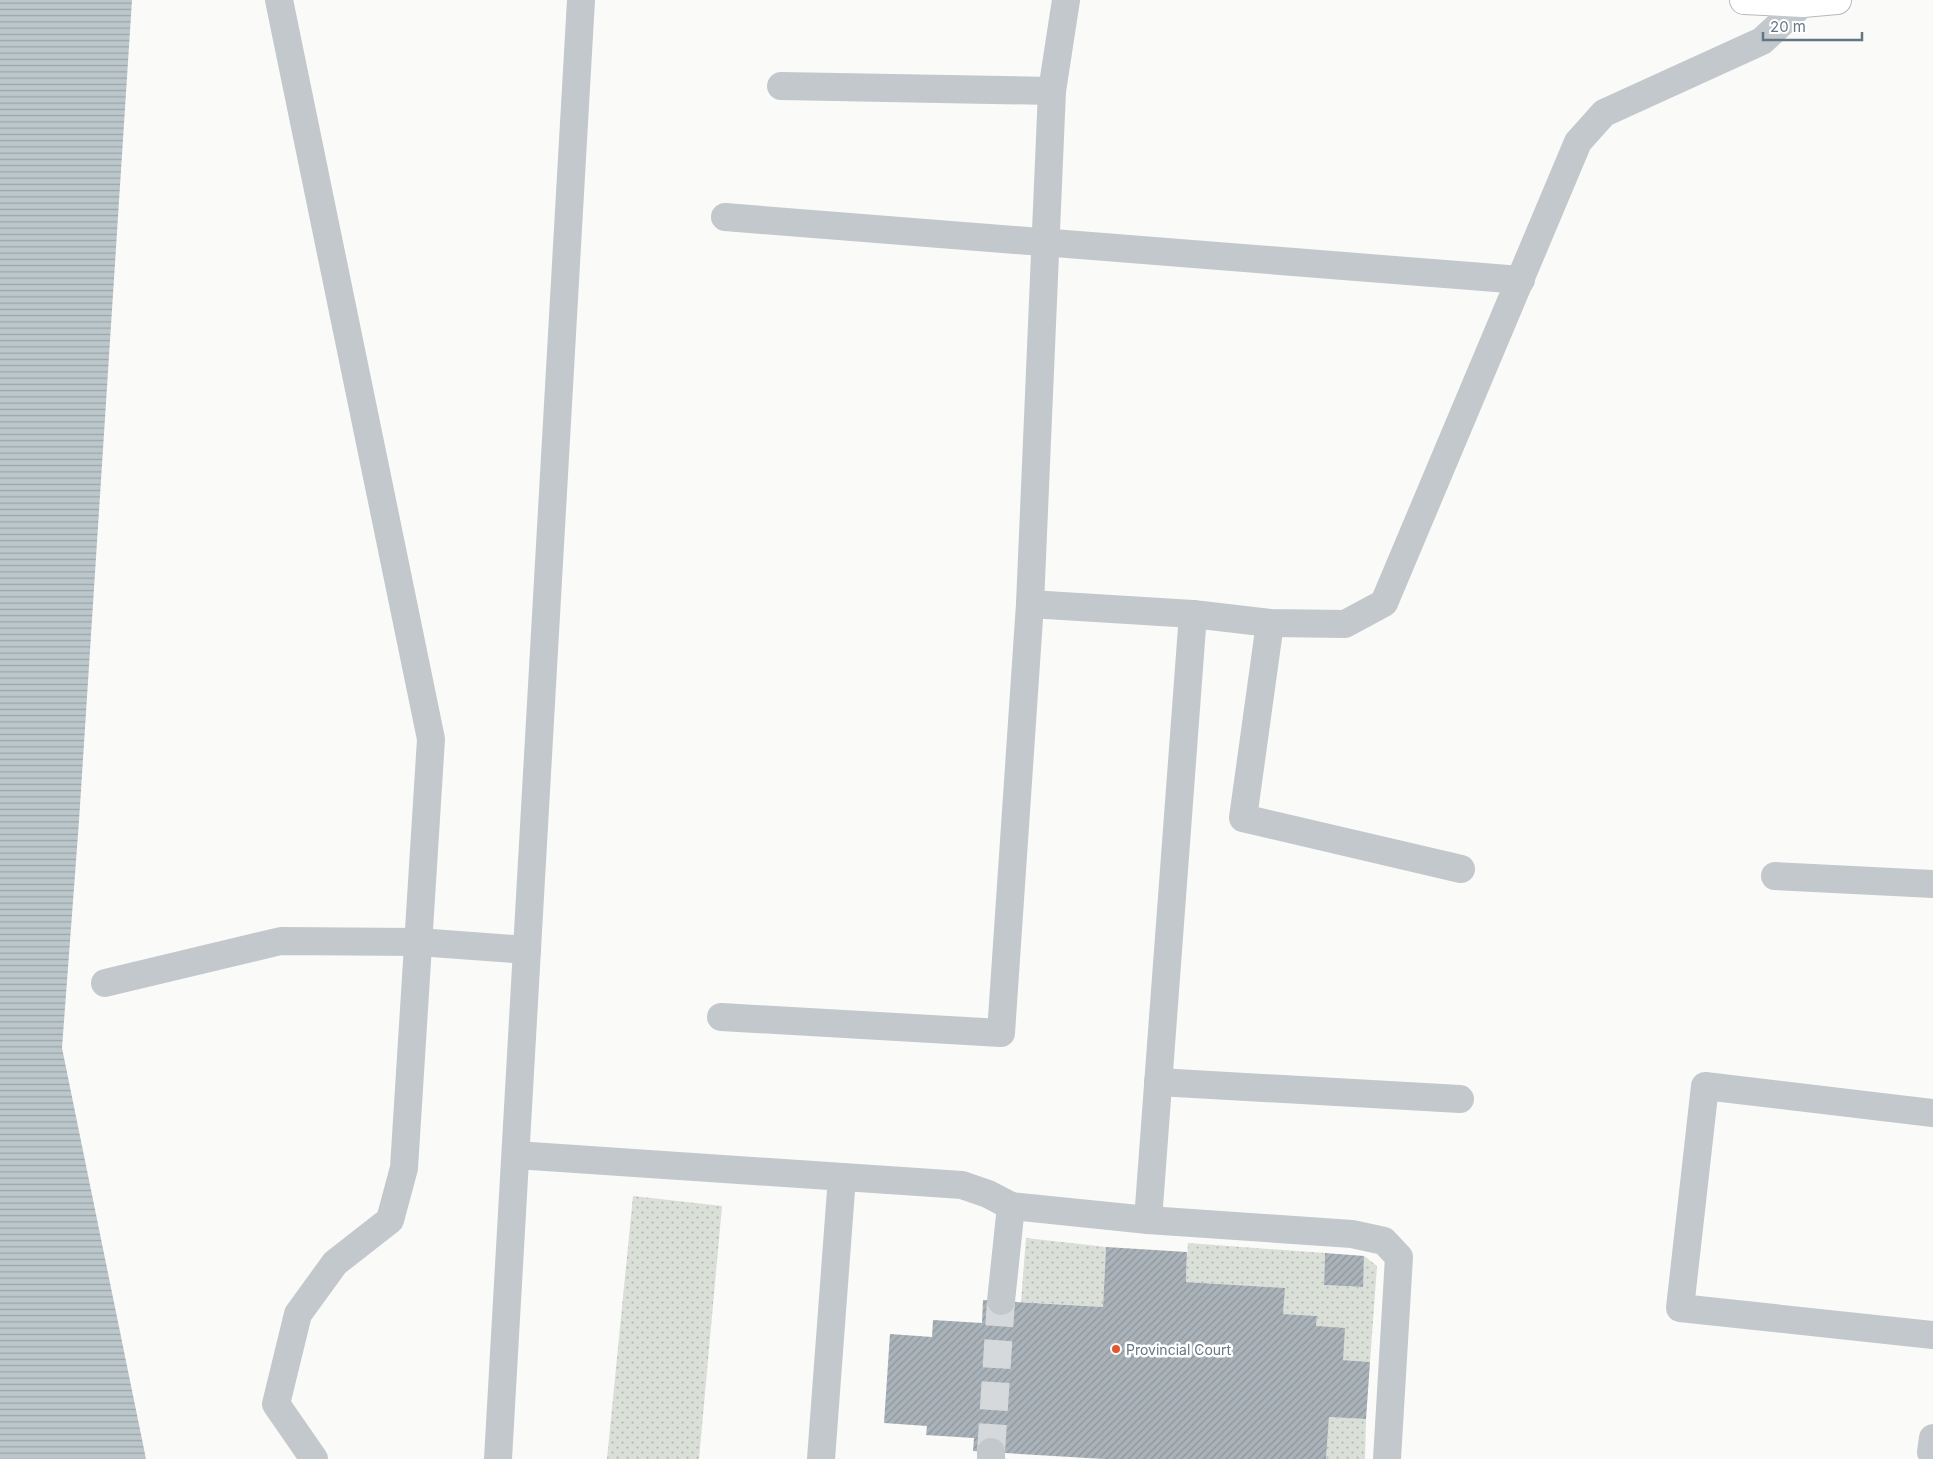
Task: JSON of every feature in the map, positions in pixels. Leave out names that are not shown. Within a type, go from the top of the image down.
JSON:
[{"type":"main road","points":[[1744,0],[1803,3],[1837,0]]},
{"type":"street","points":[[279,0],[431,739],[404,1168],[390,1220],[335,1263],[298,1314],[276,1404],[314,1459]]},
{"type":"street","points":[[498,1459],[581,0]]},
{"type":"street","points":[[721,1017],[1001,1033],[1030,604],[1052,91],[1066,0]]},
{"type":"street","points":[[1030,604],[1194,614],[1270,623],[1345,624],[1384,603],[1578,142],[1604,113],[1762,41],[1803,3]]},
{"type":"street","points":[[781,86],[1052,91]]},
{"type":"street","points":[[725,217],[1521,280]]},
{"type":"street","points":[[1148,1220],[1194,614]]},
{"type":"street","points":[[1270,623],[1243,818],[1461,870]]},
{"type":"street","points":[[1775,876],[1933,884]]},
{"type":"street","points":[[105,983],[281,941],[418,942],[527,950]]},
{"type":"street","points":[[1158,1082],[1460,1099]]},
{"type":"street","points":[[1933,1113],[1705,1086],[1680,1308],[1933,1334]]},
{"type":"street","points":[[516,1155],[962,1185],[988,1194],[1011,1206],[1148,1220],[1352,1234],[1384,1241],[1398,1257],[1387,1459]]},
{"type":"street","points":[[820,1459],[842,1177]]},
{"type":"street","points":[[1001,1301],[1011,1206]]},
{"type":"street","points":[[1933,1438],[1931,1452],[1933,1454]]},
{"type":"shaded area","points":[[0,0],[132,0],[79,821],[62,1048],[146,1459],[0,1459]]},
{"type":"shaded area","points":[[633,1196],[722,1206],[699,1459],[607,1459]]},
{"type":"shaded area","points":[[1026,1238],[1106,1247],[1103,1307],[1021,1302]]},
{"type":"shaded area","points":[[1188,1243],[1325,1253],[1324,1285],[1362,1287],[1364,1256],[1377,1266],[1370,1362],[1343,1360],[1316,1326],[1317,1316],[1283,1314],[1284,1288],[1186,1282]]},
{"type":"shaded area","points":[[1329,1417],[1366,1419],[1365,1459],[1326,1459]]},
{"type":"building","name":"Provincial Court","points":[[1106,1247],[1187,1252],[1186,1282],[1285,1288],[1283,1314],[1317,1316],[1316,1326],[1345,1328],[1343,1360],[1370,1362],[1366,1419],[1329,1417],[1326,1459],[1104,1459],[973,1451],[974,1438],[926,1435],[927,1426],[884,1423],[890,1334],[932,1337],[933,1320],[982,1323],[983,1300],[1103,1307]]},
{"type":"building","points":[[1325,1253],[1364,1256],[1363,1287],[1324,1285]]},
{"type":"tunnel","points":[[991,1452],[1001,1301]]},
{"type":"place","name":"Provincial Court","points":[[1116,1349]]}]
